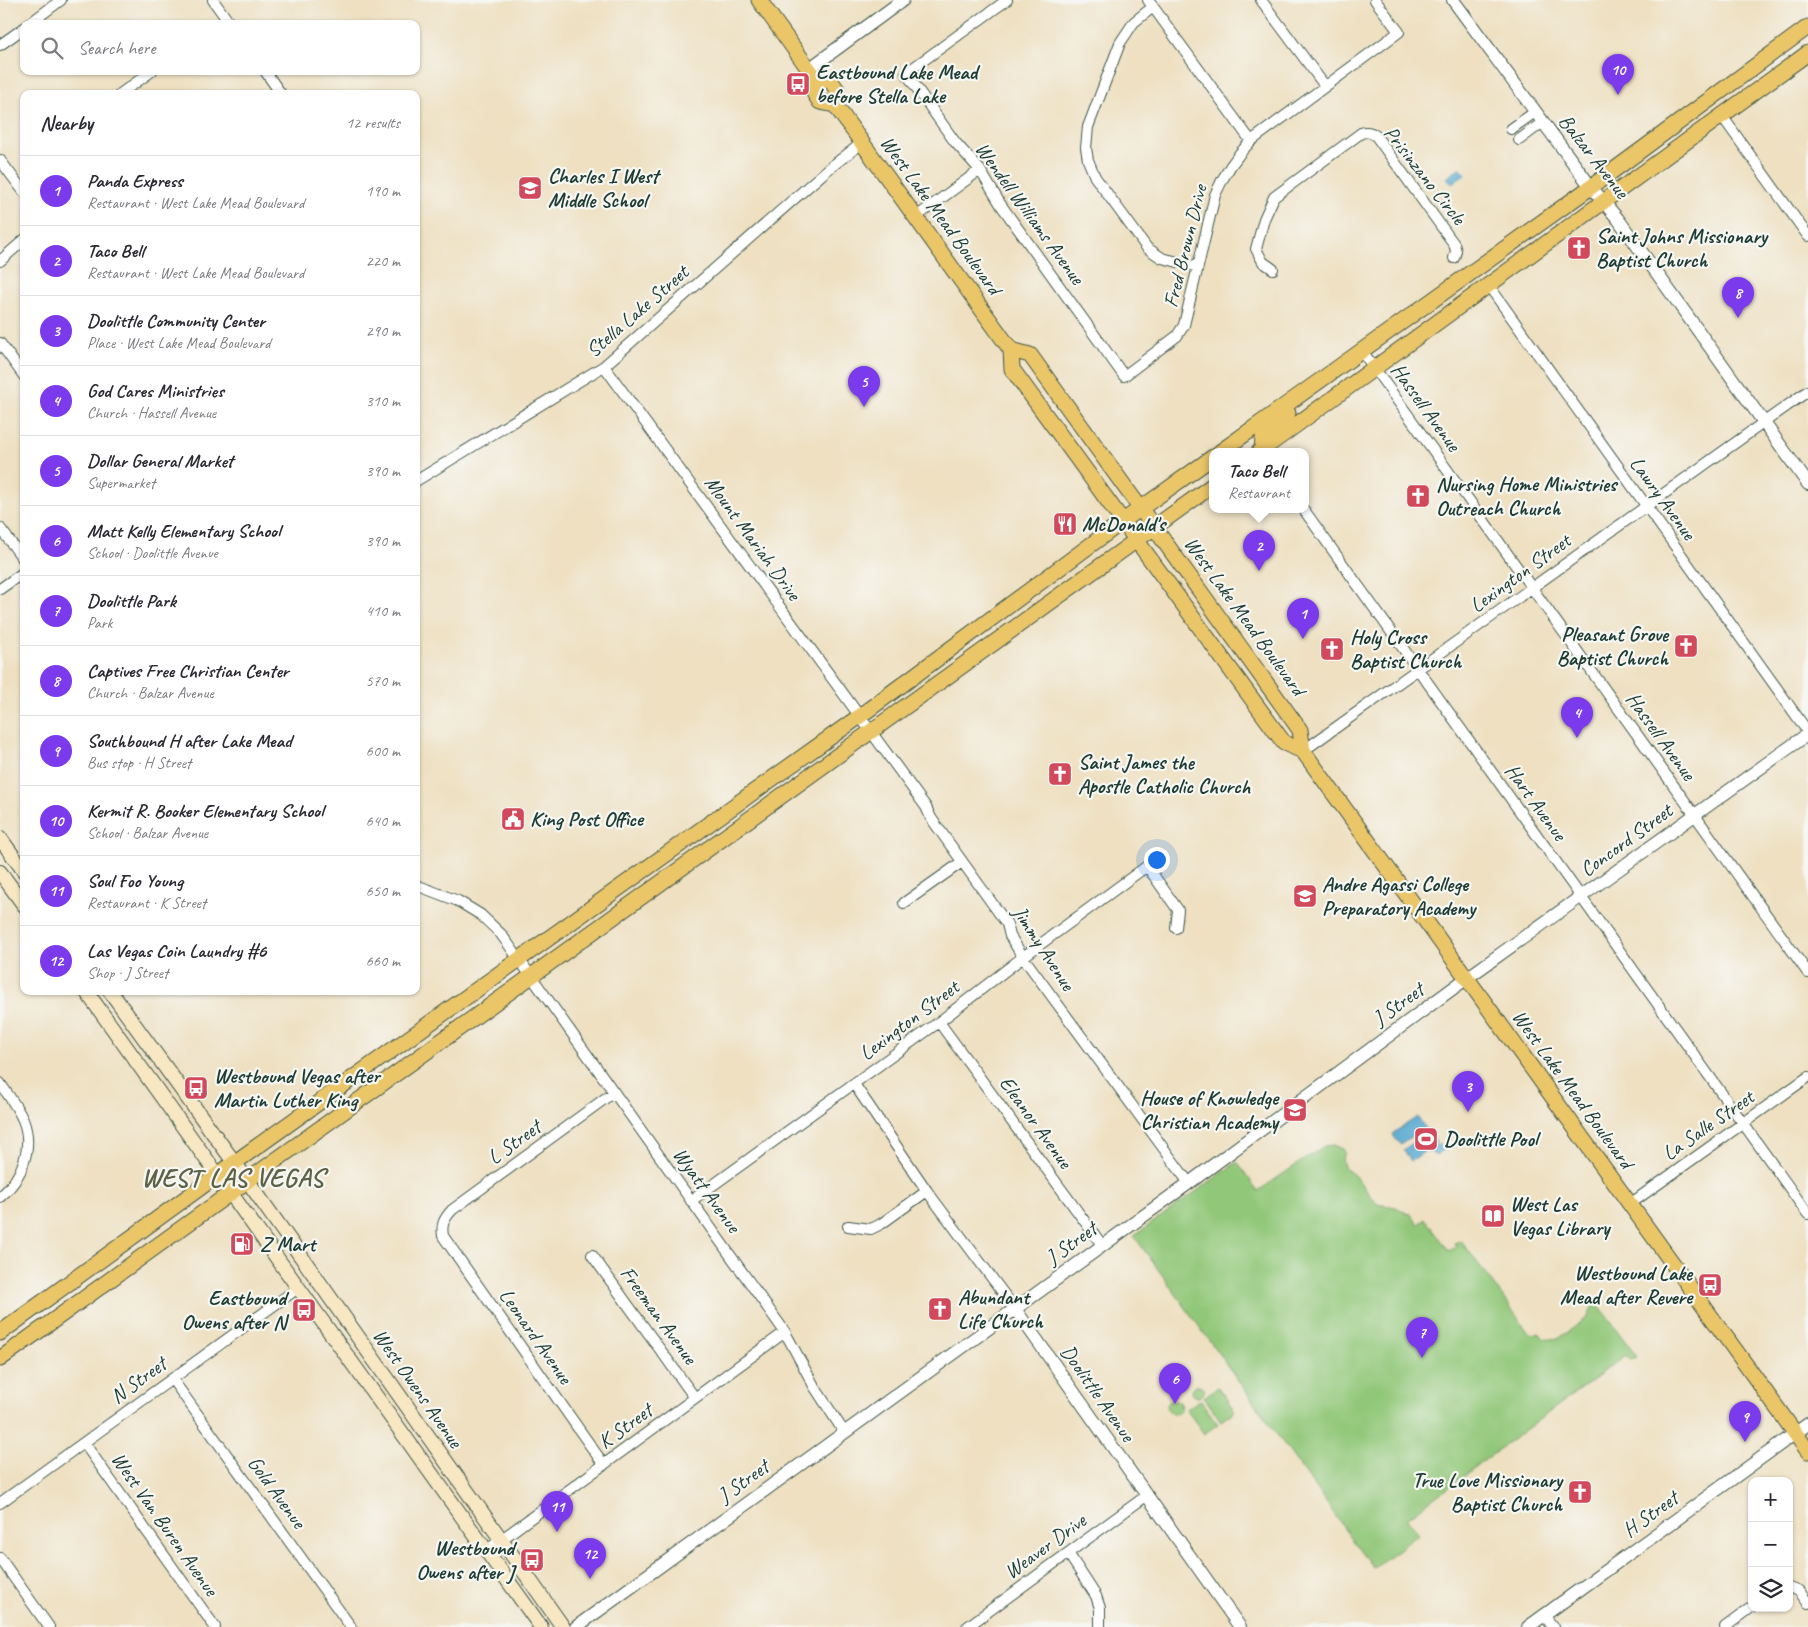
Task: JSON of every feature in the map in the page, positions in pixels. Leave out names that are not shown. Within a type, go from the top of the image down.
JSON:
[{"type":"main road","name":"West Lake Mead Boulevard","points":[[759,0],[812,74],[831,82],[837,90],[835,105],[1011,350],[1012,369],[1284,743],[1302,751],[1808,1451]]},
{"type":"main road","points":[[1226,448],[1591,187],[1808,27]]},
{"type":"main road","points":[[1266,448],[1808,53]]},
{"type":"main road","name":"West Lake Mead Boulevard","points":[[1011,350],[1030,356],[1141,508],[1300,730],[1302,751]]},
{"type":"main road","points":[[1261,448],[1262,438],[1285,417],[1290,410],[1292,400]]},
{"type":"main road","points":[[0,1359],[224,1183],[520,959],[860,716],[1123,521],[1209,460]]},
{"type":"main road","points":[[0,1333],[532,975],[1209,489]]},
{"type":"main road","points":[[936,685],[941,670],[973,640],[972,633]]},
{"type":"main road","points":[[1226,662],[1239,662],[1251,680],[1266,683]]},
{"type":"main road","points":[[0,838],[20,866]]},
{"type":"main road","points":[[0,872],[20,900]]},
{"type":"main road","name":"West Owens Avenue","points":[[89,995],[541,1627]]},
{"type":"main road","name":"West Owens Avenue","points":[[113,995],[563,1627]]},
{"type":"main road","points":[[298,1288],[314,1292],[321,1302],[350,1327]]},
{"type":"main road","points":[[397,1426],[412,1414]]},
{"type":"street","points":[[34,20],[61,0]]},
{"type":"street","points":[[213,0],[224,20]]},
{"type":"street","points":[[812,74],[903,0]]},
{"type":"street","name":"Wendell Williams Avenue","points":[[1007,0],[906,73],[955,142],[980,170],[1001,205],[1124,376]]},
{"type":"street","points":[[1261,0],[1324,86]]},
{"type":"street","name":"Fred Brown Drive","points":[[1124,376],[1177,336],[1184,325],[1215,195],[1222,178],[1238,154],[1251,141],[1399,32],[1375,0]]},
{"type":"street","name":"Balzar Avenue","points":[[1453,0],[1591,187],[1618,219],[1808,484]]},
{"type":"street","points":[[1198,268],[1162,258],[1147,248],[1095,177],[1088,160],[1086,148],[1088,126],[1120,43],[1134,22],[1151,4],[1251,141]]},
{"type":"street","points":[[0,45],[20,31]]},
{"type":"street","points":[[126,90],[146,75]]},
{"type":"street","points":[[268,75],[278,90]]},
{"type":"street","points":[[1722,116],[1808,236]]},
{"type":"street","points":[[1511,129],[1539,117]]},
{"type":"street","points":[[1519,140],[1539,117]]},
{"type":"street","name":"Prisinzano Circle","points":[[1273,269],[1263,262],[1256,249],[1261,227],[1274,197],[1361,133],[1366,132],[1376,136],[1454,244],[1456,251],[1454,258]]},
{"type":"street","name":"Stella Lake Street","points":[[420,479],[604,366],[827,170],[862,143]]},
{"type":"street","points":[[0,160],[20,187]]},
{"type":"street","points":[[916,217],[980,170]]},
{"type":"street","points":[[0,261],[20,244]]},
{"type":"street","name":"Lawry Avenue","points":[[1489,286],[1808,733]]},
{"type":"street","points":[[0,343],[20,370]]},
{"type":"street","name":"Hassell Avenue","points":[[1362,351],[1808,973]]},
{"type":"street","name":"Mount Mariah Drive","points":[[604,366],[872,731]]},
{"type":"street","name":"Lexington Street","points":[[1302,751],[1808,391]]},
{"type":"street","name":"Hart Avenue","points":[[1306,513],[1808,1214]]},
{"type":"street","points":[[0,528],[20,555]]},
{"type":"street","points":[[0,589],[20,575]]},
{"type":"street","name":"Jimmy Avenue","points":[[872,731],[926,808],[930,818],[1007,924],[1010,936],[1023,956],[1188,1183]]},
{"type":"street","name":"Concord Street","points":[[1466,978],[1808,733]]},
{"type":"street","points":[[904,902],[962,862]]},
{"type":"street","name":"Lexington Street","points":[[691,1201],[939,1022],[1023,956],[1147,866],[1178,910],[1176,928]]},
{"type":"street","name":"Wyatt Avenue","points":[[420,887],[458,901],[481,915],[501,934],[785,1332],[814,1386],[844,1432]]},
{"type":"street","name":"J Street","points":[[576,1627],[1188,1183],[1466,978]]},
{"type":"street","name":"Eleanor Avenue","points":[[939,1022],[1102,1245]]},
{"type":"street","name":"La Salle Street","points":[[1630,1204],[1808,1077]]},
{"type":"street","points":[[0,1083],[16,1106],[24,1122],[27,1139],[24,1163],[18,1177],[0,1197]]},
{"type":"street","name":"Doolittle Avenue","points":[[854,1084],[927,1191],[1015,1309],[1240,1627]]},
{"type":"street","name":"L Street","points":[[441,1226],[444,1218],[452,1210],[614,1092]]},
{"type":"street","points":[[848,1226],[871,1229],[927,1191]]},
{"type":"street","name":"Leonard Avenue","points":[[441,1226],[442,1236],[604,1465]]},
{"type":"street","name":"Freeman Avenue","points":[[592,1255],[695,1398]]},
{"type":"street","name":"N Street","points":[[0,1503],[298,1288]]},
{"type":"street","name":"K Street","points":[[487,1550],[785,1332]]},
{"type":"street","name":"Gold Avenue","points":[[172,1379],[351,1627]]},
{"type":"street","name":"H Street","points":[[1528,1627],[1808,1424]]},
{"type":"street","name":"West Van Buren Avenue","points":[[84,1443],[215,1627]]},
{"type":"street","name":"Weaver Drive","points":[[967,1627],[1146,1496]]},
{"type":"street","points":[[1068,1553],[1096,1596],[1100,1608],[1100,1627]]},
{"type":"street","points":[[0,1558],[49,1627]]},
{"type":"street","points":[[1793,1588],[1799,1591],[1808,1603]]},
{"type":"street","points":[[1725,1627],[1748,1610]]},
{"type":"street","points":[[1544,1615],[1553,1627]]},
{"type":"green space","points":[[1333,1145],[1342,1149],[1345,1153],[1342,1158],[1344,1167],[1356,1177],[1377,1204],[1396,1207],[1408,1214],[1410,1213],[1418,1224],[1425,1219],[1449,1251],[1456,1247],[1454,1243],[1460,1241],[1463,1243],[1529,1333],[1538,1332],[1545,1338],[1558,1339],[1587,1318],[1596,1302],[1637,1357],[1630,1360],[1626,1355],[1407,1518],[1418,1535],[1373,1568],[1134,1236],[1237,1162],[1258,1191],[1324,1146]]},
{"type":"green space","points":[[1196,1385],[1200,1385],[1204,1391],[1200,1397],[1196,1397],[1192,1393],[1192,1389]]},
{"type":"green space","points":[[1218,1387],[1235,1411],[1221,1421],[1204,1397]]},
{"type":"green space","points":[[1174,1400],[1179,1402],[1181,1407],[1179,1412],[1174,1414],[1169,1412],[1167,1407],[1169,1402]]},
{"type":"green space","points":[[1200,1400],[1218,1424],[1204,1434],[1186,1409]]},
{"type":"water","points":[[1460,167],[1466,174],[1452,184],[1447,178]]},
{"type":"water","name":"Doolittle Pool","points":[[1417,1117],[1436,1141],[1435,1144],[1437,1146],[1441,1144],[1445,1149],[1436,1156],[1427,1150],[1411,1161],[1403,1150],[1419,1138],[1419,1133],[1400,1144],[1393,1133]]},
{"type":"place","name":"Eastbound Lake Mead before Stella Lake","points":[[798,84]]},
{"type":"place","name":"Kermit R. Booker Elementary School","points":[[1618,95]]},
{"type":"place","name":"Charles I West Middle School","points":[[530,188]]},
{"type":"place","name":"Saint Johns Missionary Baptist Church","points":[[1579,248]]},
{"type":"place","name":"Captives Free Christian Center","points":[[1738,318]]},
{"type":"place","name":"Dollar General Market","points":[[864,407]]},
{"type":"place","name":"Nursing Home Ministries Outreach Church","points":[[1418,496]]},
{"type":"place","name":"McDonald's","points":[[1065,524]]},
{"type":"place","name":"Taco Bell","points":[[1259,571]]},
{"type":"place","name":"Panda Express","points":[[1303,639]]},
{"type":"place","name":"Pleasant Grove Baptist Church","points":[[1686,646]]},
{"type":"place","name":"Holy Cross Baptist Church","points":[[1332,649]]},
{"type":"place","name":"God Cares Ministries","points":[[1577,738]]},
{"type":"place","name":"Saint James the Apostle Catholic Church","points":[[1060,774]]},
{"type":"place","name":"King Post Office","points":[[513,819]]},
{"type":"place","name":"Andre Agassi College Preparatory Academy","points":[[1305,896]]},
{"type":"place","name":"Westbound Vegas after Martin Luther King","points":[[196,1088]]},
{"type":"place","name":"House of Knowledge Christian Academy","points":[[1295,1110]]},
{"type":"place","name":"Doolittle Community Center","points":[[1468,1112]]},
{"type":"place","name":"Doolittle Pool","points":[[1426,1139]]},
{"type":"place","name":"West Las Vegas Library","points":[[1493,1216]]},
{"type":"place","name":"Z Mart","points":[[242,1244]]},
{"type":"place","name":"Westbound Lake Mead after Revere","points":[[1710,1285]]},
{"type":"place","name":"Abundant Life Church","points":[[940,1309]]},
{"type":"place","name":"Eastbound Owens after N","points":[[304,1310]]},
{"type":"place","name":"Doolittle Park","points":[[1422,1358]]},
{"type":"place","name":"Matt Kelly Elementary School","points":[[1175,1404]]},
{"type":"place","name":"Southbound H after Lake Mead","points":[[1745,1442]]},
{"type":"place","name":"True Love Missionary Baptist Church","points":[[1580,1492]]},
{"type":"place","name":"Soul Foo Young","points":[[557,1532]]},
{"type":"place","name":"Westbound Owens after J","points":[[532,1560]]},
{"type":"place","name":"Las Vegas Coin Laundry #6","points":[[590,1579]]},
{"type":"district","name":"WEST LAS VEGAS","points":[[233,1177]]}]
